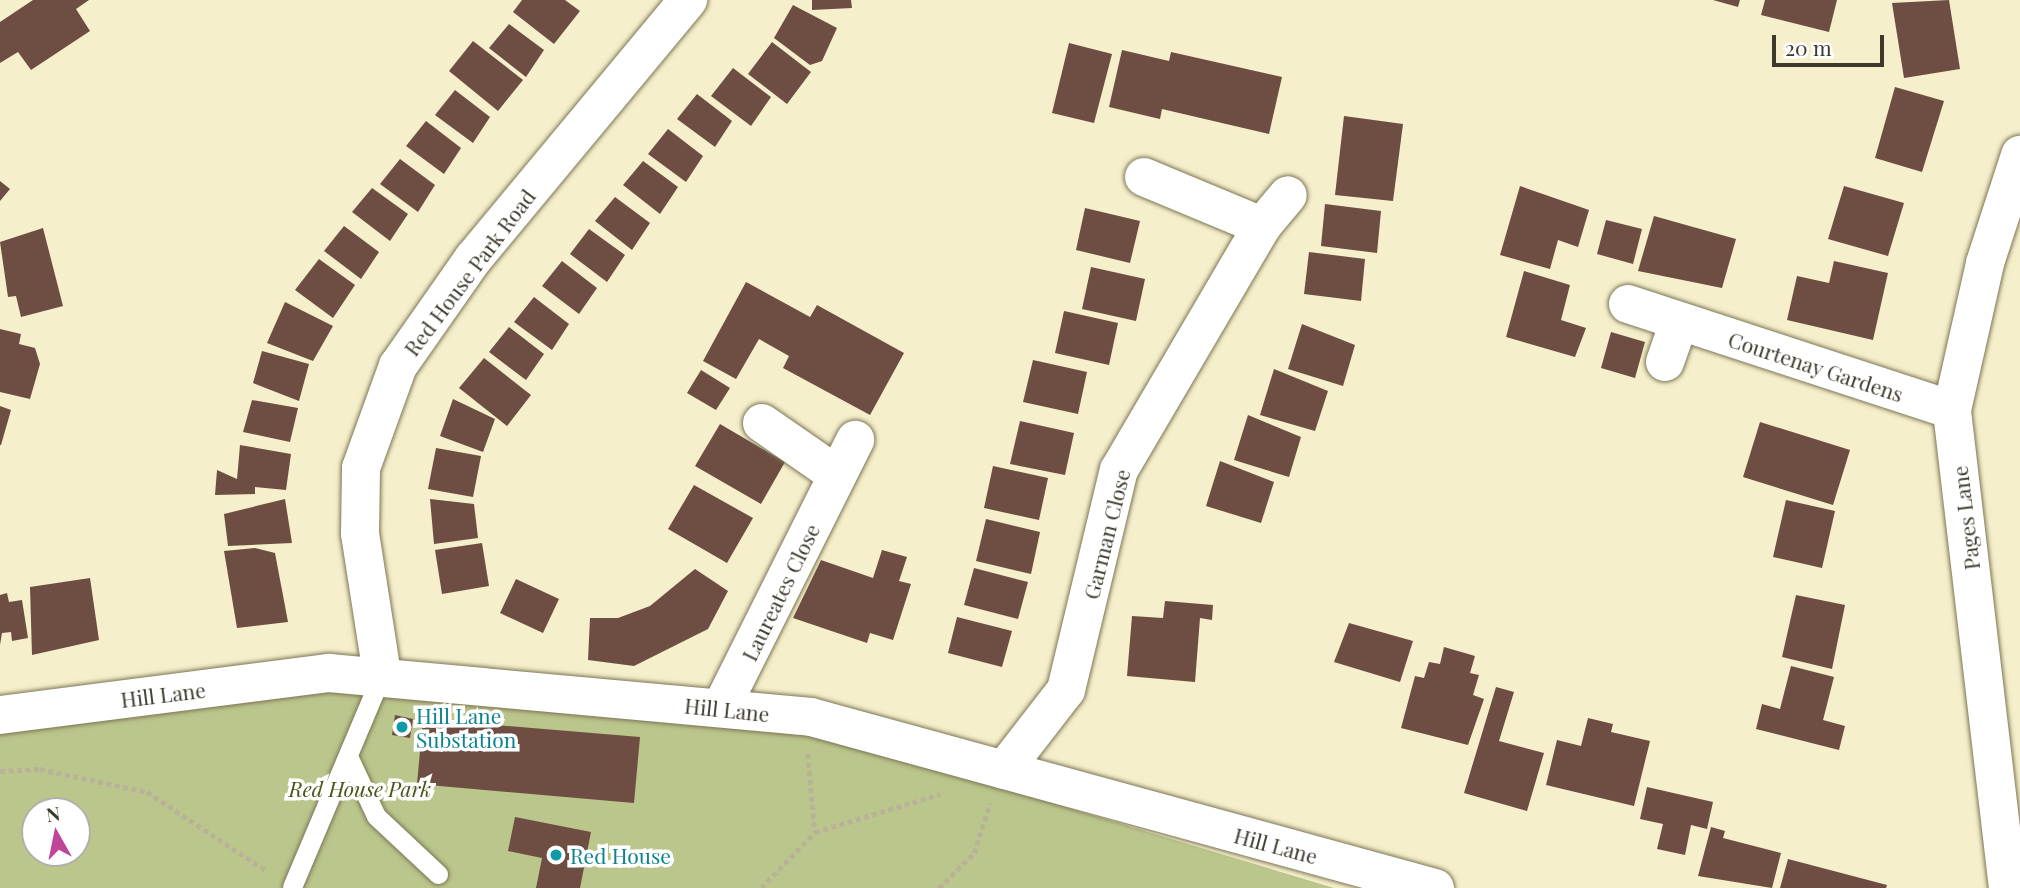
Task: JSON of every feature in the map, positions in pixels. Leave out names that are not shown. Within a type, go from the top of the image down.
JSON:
[{"type":"street","name":"Red House Park Road","points":[[382,674],[360,534],[361,468],[398,366],[473,259],[688,0]]},
{"type":"street","name":"Pages Lane","points":[[2008,888],[1952,410],[1985,263],[2020,155]]},
{"type":"street","points":[[1144,177],[1262,226]]},
{"type":"street","name":"Garman Close","points":[[1004,770],[1066,690],[1119,470],[1262,226],[1288,195]]},
{"type":"street","name":"Courtenay Gardens","points":[[1628,304],[1952,410]]},
{"type":"street","points":[[1665,362],[1679,322]]},
{"type":"street","points":[[762,423],[837,475]]},
{"type":"street","name":"Laureates Close","points":[[721,708],[855,440]]},
{"type":"street","name":"Hill Lane","points":[[0,715],[329,673],[382,674],[811,717],[1435,888]]},
{"type":"lane","points":[[292,887],[382,674]]},
{"type":"lane","points":[[348,756],[376,816],[438,874]]},
{"type":"path","points":[[807,742],[815,832]]},
{"type":"path","points":[[0,771],[40,769],[146,792],[292,887]]},
{"type":"path","points":[[939,888],[974,853],[1004,770]]},
{"type":"path","points":[[761,888],[815,832],[944,794]]},
{"type":"green space","name":"Red House Park","points":[[354,687],[806,729],[1334,888],[0,888],[0,730]]},
{"type":"building","points":[[33,0],[89,0],[76,9],[90,31],[31,70],[18,52],[0,63],[0,22]]},
{"type":"building","points":[[522,0],[565,0],[580,11],[554,44],[513,12]]},
{"type":"building","points":[[812,0],[851,0],[852,8],[812,10]]},
{"type":"building","points":[[1713,0],[1740,0],[1738,7]]},
{"type":"building","points":[[1765,0],[1837,0],[1829,32],[1761,15]]},
{"type":"building","points":[[1949,0],[1960,69],[1904,78],[1892,3]]},
{"type":"building","points":[[793,5],[837,28],[822,61],[810,65],[774,38]]},
{"type":"building","points":[[509,24],[544,50],[526,77],[489,48]]},
{"type":"building","points":[[473,41],[523,80],[498,111],[449,71]]},
{"type":"building","points":[[772,42],[811,72],[787,104],[748,74]]},
{"type":"building","points":[[1069,43],[1112,54],[1094,123],[1052,113]]},
{"type":"building","points":[[1122,50],[1169,61],[1171,52],[1282,77],[1269,134],[1162,109],[1160,119],[1109,107]]},
{"type":"building","points":[[733,68],[771,97],[751,126],[711,96]]},
{"type":"building","points":[[1895,87],[1944,101],[1922,172],[1875,158]]},
{"type":"building","points":[[455,90],[490,117],[473,143],[435,115]]},
{"type":"building","points":[[697,94],[732,121],[715,147],[677,119]]},
{"type":"building","points":[[1344,116],[1403,124],[1393,201],[1335,195]]},
{"type":"building","points":[[426,121],[461,148],[444,174],[406,146]]},
{"type":"building","points":[[668,129],[703,156],[686,182],[648,154]]},
{"type":"building","points":[[400,159],[435,185],[418,212],[380,184]]},
{"type":"building","points":[[643,161],[678,187],[660,214],[623,185]]},
{"type":"building","points":[[0,181],[10,189],[0,201]]},
{"type":"building","points":[[1520,186],[1589,210],[1578,247],[1558,240],[1550,269],[1500,255]]},
{"type":"building","points":[[1844,186],[1904,203],[1888,256],[1828,239]]},
{"type":"building","points":[[372,188],[408,214],[390,241],[352,212]]},
{"type":"building","points":[[615,197],[650,223],[632,250],[595,221]]},
{"type":"building","points":[[1325,204],[1381,211],[1377,253],[1321,246]]},
{"type":"building","points":[[1085,208],[1140,221],[1130,263],[1076,250]]},
{"type":"building","points":[[1654,216],[1736,239],[1722,288],[1638,271]]},
{"type":"building","points":[[1606,220],[1642,229],[1633,264],[1597,254]]},
{"type":"building","points":[[344,226],[379,252],[361,279],[324,251]]},
{"type":"building","points":[[43,228],[63,306],[21,317],[16,296],[8,297],[0,242]]},
{"type":"building","points":[[589,229],[625,255],[607,282],[570,254]]},
{"type":"building","points":[[1309,252],[1365,259],[1361,301],[1304,294]]},
{"type":"building","points":[[319,259],[355,285],[333,318],[295,290]]},
{"type":"building","points":[[562,261],[597,288],[579,314],[542,286]]},
{"type":"building","points":[[1834,261],[1888,273],[1873,340],[1787,320],[1797,276],[1829,283]]},
{"type":"building","points":[[1091,267],[1145,279],[1136,321],[1082,309]]},
{"type":"building","points":[[1524,271],[1570,285],[1561,320],[1586,328],[1575,357],[1506,337]]},
{"type":"building","points":[[746,282],[810,317],[817,305],[904,353],[870,415],[783,368],[789,356],[759,339],[736,379],[703,361]]},
{"type":"building","points":[[534,297],[569,324],[552,350],[514,322]]},
{"type":"building","points":[[285,302],[333,326],[313,361],[267,343]]},
{"type":"building","points":[[1064,311],[1118,323],[1109,365],[1055,353]]},
{"type":"building","points":[[1302,324],[1355,345],[1343,386],[1288,369]]},
{"type":"building","points":[[509,327],[544,354],[526,380],[489,352]]},
{"type":"building","points":[[0,329],[21,334],[19,344],[35,348],[40,364],[30,399],[0,392]]},
{"type":"building","points":[[1611,332],[1645,342],[1635,378],[1601,368]]},
{"type":"building","points":[[262,351],[309,364],[299,401],[253,383]]},
{"type":"building","points":[[484,358],[531,395],[507,426],[459,388]]},
{"type":"building","points":[[1033,360],[1087,372],[1078,414],[1023,402]]},
{"type":"building","points":[[1274,369],[1328,391],[1315,431],[1260,415]]},
{"type":"building","points":[[701,370],[730,388],[716,410],[687,393]]},
{"type":"building","points":[[453,399],[495,419],[483,452],[440,436]]},
{"type":"building","points":[[252,400],[298,408],[290,442],[243,432]]},
{"type":"building","points":[[0,406],[11,410],[1,445],[0,445]]},
{"type":"building","points":[[1248,415],[1301,437],[1289,477],[1234,460]]},
{"type":"building","points":[[1020,421],[1074,433],[1065,475],[1010,464]]},
{"type":"building","points":[[1760,422],[1850,450],[1833,505],[1743,477]]},
{"type":"building","points":[[720,424],[785,462],[761,504],[695,466]]},
{"type":"building","points":[[240,445],[291,454],[286,490],[255,487],[255,494],[215,495],[217,470],[237,479]]},
{"type":"building","points":[[436,448],[481,456],[473,497],[428,489]]},
{"type":"building","points":[[1220,461],[1274,482],[1261,523],[1206,506]]},
{"type":"building","points":[[993,466],[1048,478],[1039,520],[984,508]]},
{"type":"building","points":[[694,485],[753,518],[727,563],[668,529]]},
{"type":"building","points":[[285,499],[292,543],[228,546],[224,514]]},
{"type":"building","points":[[430,499],[474,504],[478,538],[434,544]]},
{"type":"building","points":[[1786,500],[1835,511],[1822,568],[1773,557]]},
{"type":"building","points":[[986,519],[1040,532],[1031,574],[976,561]]},
{"type":"building","points":[[482,543],[489,586],[442,594],[435,550]]},
{"type":"building","points":[[255,548],[275,553],[288,622],[237,628],[224,551]]},
{"type":"building","points":[[882,550],[907,557],[899,581],[911,584],[893,640],[870,633],[867,643],[793,618],[821,560],[873,578]]},
{"type":"building","points":[[974,568],[1028,582],[1018,619],[964,605]]},
{"type":"building","points":[[695,569],[728,591],[708,629],[634,666],[588,660],[590,618],[618,618],[650,606]]},
{"type":"building","points":[[90,578],[99,640],[32,655],[30,587]]},
{"type":"building","points":[[516,579],[559,599],[543,633],[500,613]]},
{"type":"building","points":[[7,593],[9,602],[22,600],[28,638],[12,641],[11,632],[2,633],[0,645],[0,595]]},
{"type":"building","points":[[1796,595],[1845,605],[1832,669],[1782,657]]},
{"type":"building","points":[[1165,601],[1213,605],[1212,620],[1200,618],[1195,682],[1127,676],[1132,616],[1163,618]]},
{"type":"building","points":[[957,617],[1012,631],[1002,667],[948,653]]},
{"type":"building","points":[[1349,623],[1413,641],[1400,682],[1334,662]]},
{"type":"building","points":[[1444,647],[1475,656],[1470,673],[1479,675],[1473,695],[1484,699],[1468,745],[1401,728],[1415,676],[1424,678],[1429,662],[1440,664]]},
{"type":"building","points":[[1791,666],[1834,677],[1823,720],[1845,726],[1839,750],[1756,729],[1762,704],[1780,709]]},
{"type":"building","points":[[1496,687],[1514,692],[1499,741],[1544,753],[1527,811],[1464,793]]},
{"type":"building","name":"Hill Lane Substation","points":[[395,715],[413,719],[410,738],[392,735]]},
{"type":"building","points":[[1588,718],[1613,724],[1611,732],[1650,741],[1634,806],[1546,785],[1557,740],[1581,746]]},
{"type":"building","points":[[423,719],[640,737],[634,803],[417,784]]},
{"type":"building","points":[[1647,787],[1713,802],[1707,829],[1691,825],[1685,855],[1657,849],[1663,824],[1640,819]]},
{"type":"building","name":"Red House","points":[[515,817],[591,832],[580,888],[536,888],[542,858],[508,851]]},
{"type":"building","points":[[1711,827],[1725,831],[1723,838],[1781,853],[1772,888],[1698,876]]},
{"type":"building","points":[[1788,859],[1887,885],[1886,888],[1780,888]]},
{"type":"place","name":"Hill Lane Substation","points":[[402,727]]},
{"type":"place","name":"Red House","points":[[556,855]]}]
